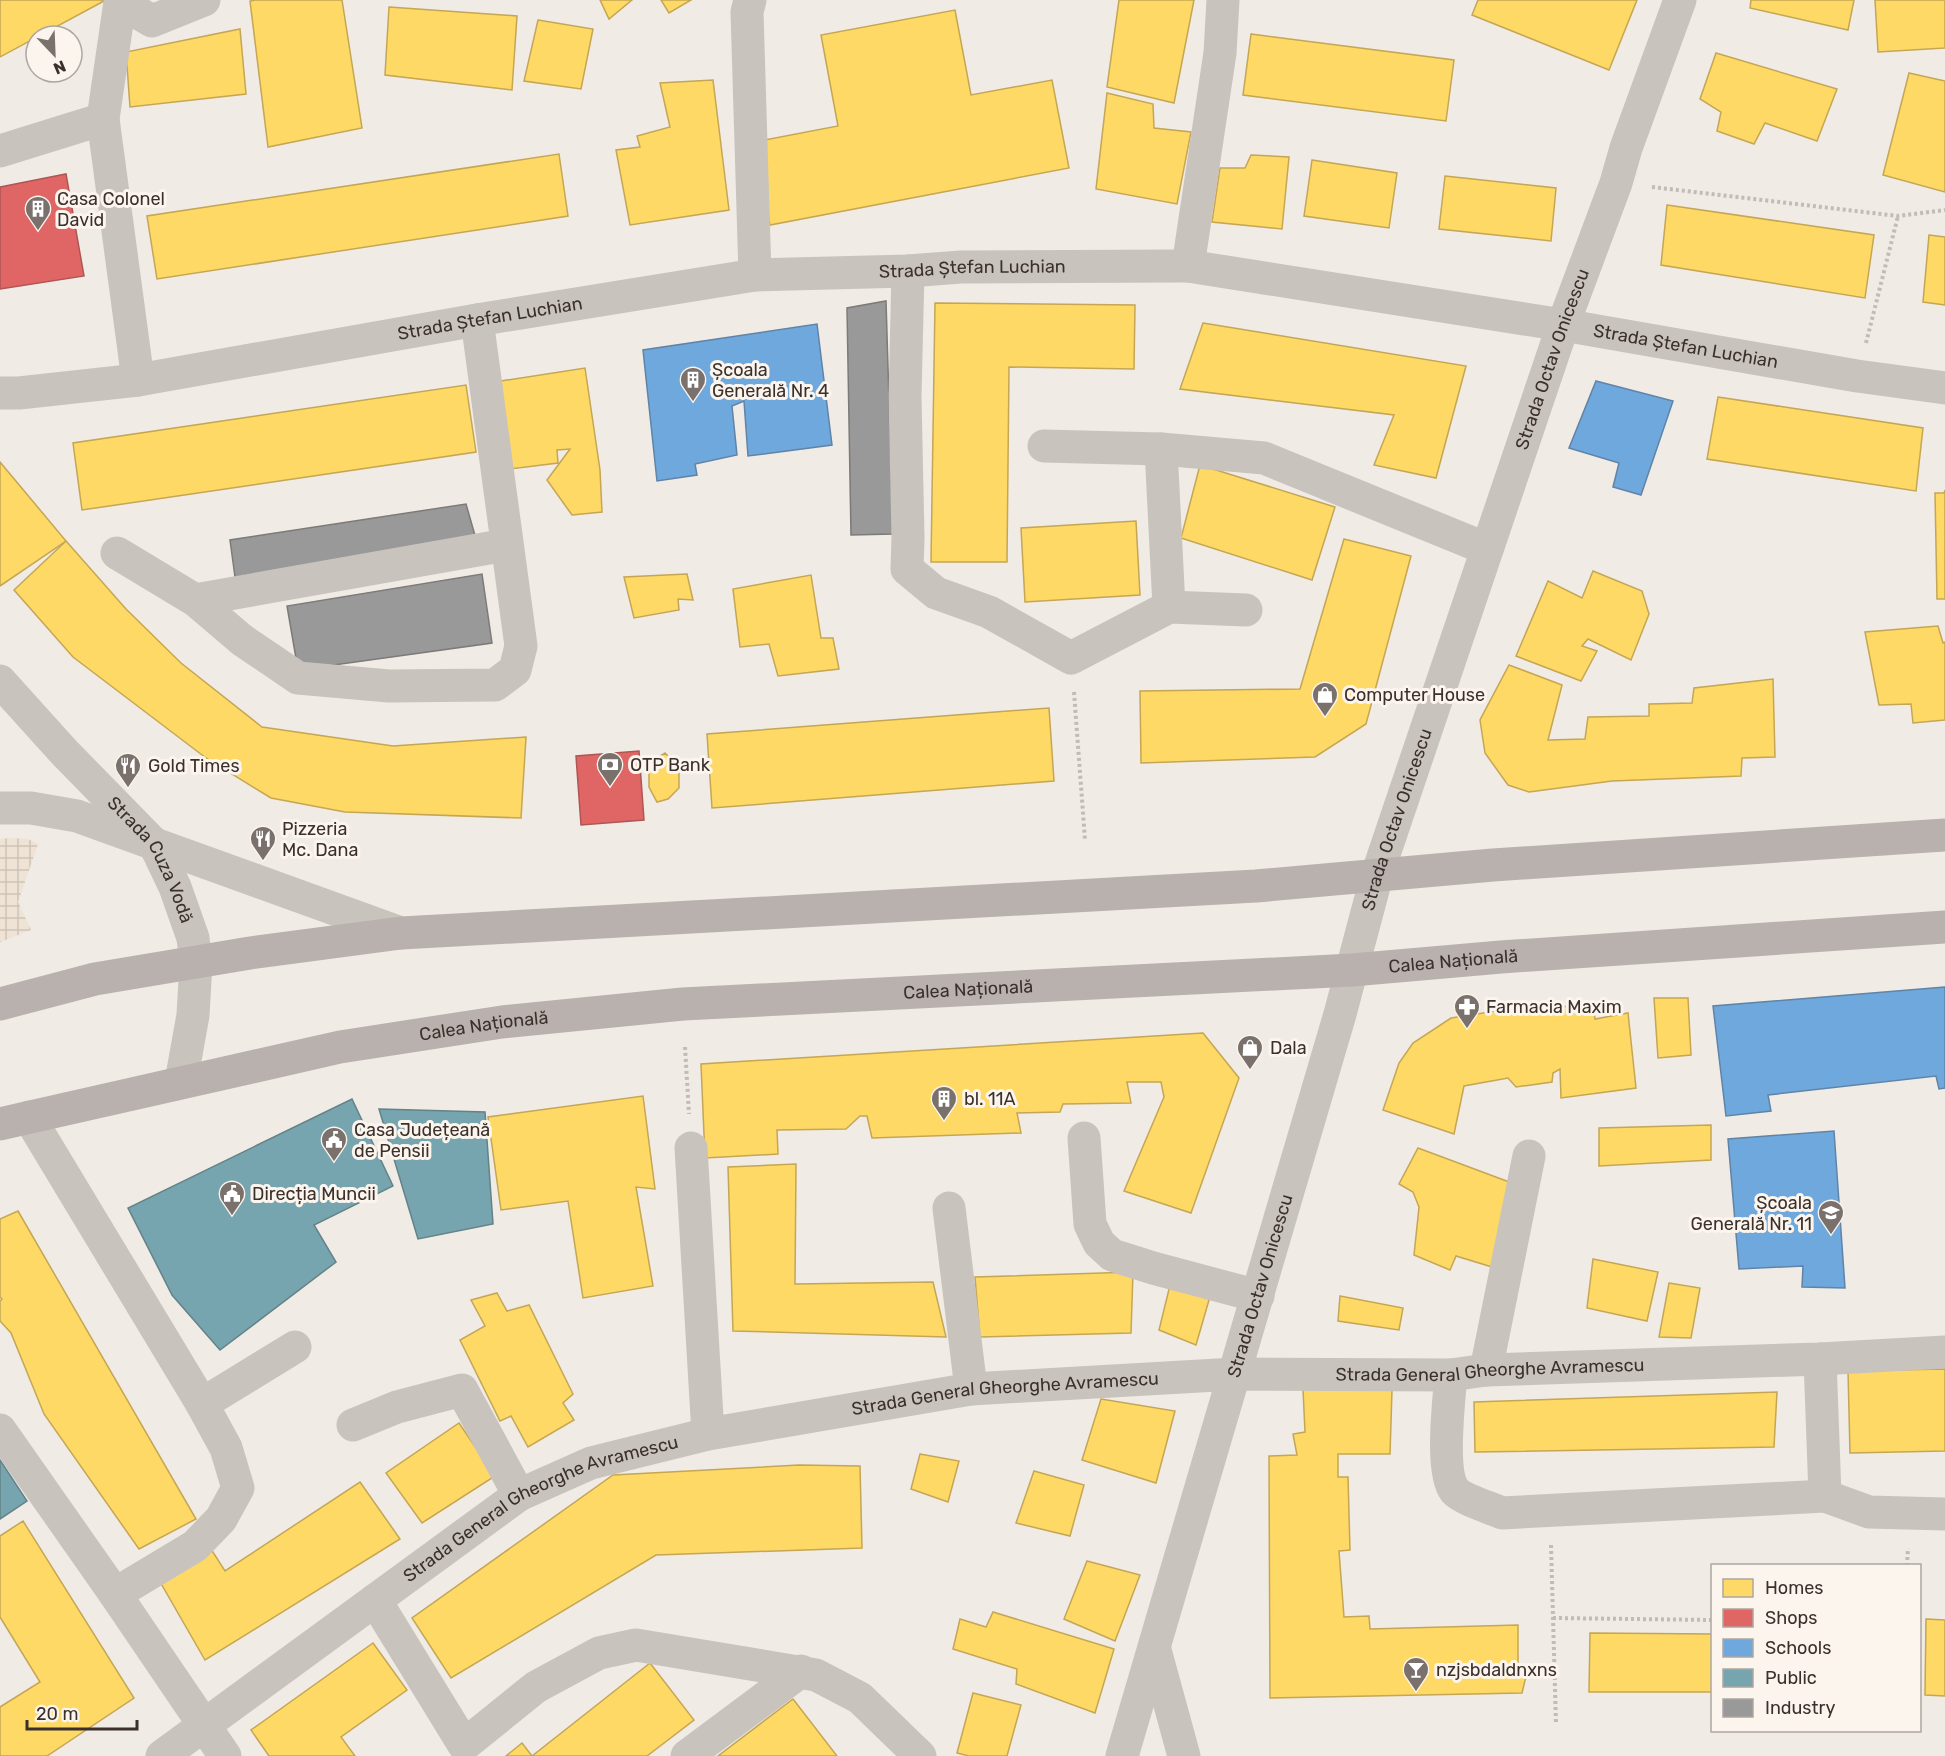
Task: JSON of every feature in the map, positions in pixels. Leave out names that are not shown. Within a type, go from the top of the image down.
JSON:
[{"type":"main road","points":[[0,1004],[95,979],[401,933],[1256,886],[1493,865],[1945,835]]},
{"type":"main road","name":"Calea Națională","points":[[15,1121],[340,1047],[502,1022],[683,1004],[1352,970],[1501,957],[1945,927]]},
{"type":"street","points":[[138,380],[103,119],[120,1],[152,21],[204,0]]},
{"type":"street","points":[[750,0],[747,12],[755,275]]},
{"type":"street","points":[[1188,266],[1220,53],[1223,0]]},
{"type":"street","name":"Strada Octav Onicescu","points":[[1122,1756],[1258,1296],[1377,875],[1563,326],[1680,0]]},
{"type":"street","points":[[0,151],[103,119]]},
{"type":"street","name":"Strada Ștefan Luchian","points":[[0,393],[138,380],[477,320],[755,275],[908,271],[961,267],[1188,266],[1857,376],[1945,388]]},
{"type":"street","points":[[908,271],[905,396],[907,569],[936,593],[989,612],[1071,658],[1169,607],[1246,610]]},
{"type":"street","points":[[117,553],[195,600],[242,640],[298,678],[389,686],[495,685],[515,670],[521,646],[477,320]]},
{"type":"street","points":[[1044,446],[1161,449],[1264,458],[1487,549]]},
{"type":"street","points":[[1161,449],[1169,607]]},
{"type":"street","points":[[195,600],[506,545]]},
{"type":"street","name":"Strada Cuza Vodă","points":[[0,681],[64,752],[154,845],[185,912],[193,938],[195,963],[193,1015],[181,1082]]},
{"type":"street","points":[[0,808],[31,808],[77,816],[401,933]]},
{"type":"street","points":[[15,1121],[202,1404],[226,1448],[238,1488],[221,1518],[195,1546],[115,1594]]},
{"type":"street","points":[[1084,1138],[1090,1224],[1099,1243],[1112,1255],[1258,1296]]},
{"type":"street","points":[[690,1148],[708,1434]]},
{"type":"street","points":[[1486,1370],[1529,1156]]},
{"type":"street","points":[[949,1208],[971,1389]]},
{"type":"street","points":[[202,1404],[295,1347]]},
{"type":"street","name":"Strada General Gheorghe Avramescu","points":[[162,1756],[519,1495],[591,1464],[708,1434],[971,1389],[1235,1374],[1451,1375],[1486,1370],[1820,1359],[1945,1352]]},
{"type":"street","points":[[1820,1359],[1825,1496]]},
{"type":"street","points":[[1451,1375],[1447,1453],[1450,1483],[1457,1493],[1502,1513],[1825,1496],[1869,1512],[1945,1515]]},
{"type":"street","points":[[353,1425],[397,1407],[462,1390],[519,1495]]},
{"type":"street","points":[[0,1430],[225,1756]]},
{"type":"street","points":[[375,1600],[457,1750],[536,1687],[599,1653],[636,1645],[816,1675],[860,1698],[920,1756]]},
{"type":"street","points":[[1155,1650],[1184,1756]]},
{"type":"street","points":[[687,1756],[801,1671]]},
{"type":"path","points":[[1646,186],[1899,216],[1945,210]]},
{"type":"path","points":[[1857,376],[1899,216]]},
{"type":"path","points":[[1071,658],[1085,840]]},
{"type":"path","points":[[685,1047],[690,1148]]},
{"type":"path","points":[[1550,1510],[1556,1724]]},
{"type":"path","points":[[1553,1618],[1711,1620]]},
{"type":"shaded area","points":[[0,839],[28,839],[38,844],[18,902],[31,930],[0,942]]},
{"type":"building: Homes","points":[[0,0],[104,0],[61,24],[24,24],[24,44],[0,57]]},
{"type":"building: Homes","points":[[342,0],[362,128],[268,147],[250,1]]},
{"type":"building: Homes","points":[[600,0],[632,0],[609,19]]},
{"type":"building: Homes","points":[[661,0],[691,0],[669,13]]},
{"type":"building: Homes","points":[[1119,0],[1194,0],[1174,103],[1107,87]]},
{"type":"building: Homes","points":[[1478,0],[1637,0],[1609,70],[1472,15]]},
{"type":"building: Homes","points":[[1751,0],[1854,0],[1848,30],[1750,8]]},
{"type":"building: Homes","points":[[1875,0],[1945,0],[1945,48],[1878,52]]},
{"type":"building: Homes","points":[[389,7],[517,16],[512,90],[385,75]]},
{"type":"building: Homes","points":[[955,10],[971,95],[1052,80],[1069,168],[770,225],[754,142],[838,126],[821,35]]},
{"type":"building: Homes","points":[[538,20],[593,29],[581,89],[524,81]]},
{"type":"building: Homes","points":[[240,29],[246,94],[130,107],[126,52]]},
{"type":"building: Homes","points":[[1251,34],[1454,60],[1446,121],[1243,95]]},
{"type":"building: Homes","points":[[1716,53],[1837,89],[1817,141],[1765,123],[1754,144],[1717,131],[1721,112],[1700,99]]},
{"type":"building: Homes","points":[[1909,73],[1945,81],[1945,192],[1883,175]]},
{"type":"building: Homes","points":[[713,80],[729,210],[630,225],[616,150],[640,147],[637,136],[670,127],[660,83]]},
{"type":"building: Homes","points":[[1107,93],[1153,104],[1154,128],[1191,132],[1177,204],[1096,189]]},
{"type":"building: Homes","points":[[559,154],[568,216],[157,279],[147,216]]},
{"type":"building: Homes","points":[[1251,155],[1289,157],[1282,229],[1212,222],[1220,168],[1245,168]]},
{"type":"building: Homes","points":[[1312,160],[1397,173],[1389,228],[1304,216]]},
{"type":"building: Homes","points":[[1445,176],[1556,188],[1551,241],[1439,229]]},
{"type":"building: Homes","points":[[1667,205],[1874,235],[1865,298],[1661,265]]},
{"type":"building: Homes","points":[[1929,235],[1945,237],[1945,305],[1923,302]]},
{"type":"building: Homes","points":[[935,303],[1135,305],[1134,369],[1009,367],[1007,562],[931,562]]},
{"type":"building: Homes","points":[[1203,323],[1466,366],[1436,478],[1374,465],[1394,415],[1180,389]]},
{"type":"building: Homes","points":[[585,368],[600,470],[602,512],[572,515],[547,480],[570,449],[557,450],[558,463],[510,469],[501,381]]},
{"type":"building: Homes","points":[[466,385],[476,452],[82,510],[73,443]]},
{"type":"building: Homes","points":[[1718,397],[1923,428],[1916,491],[1707,459]]},
{"type":"building: Homes","points":[[0,462],[66,541],[0,586]]},
{"type":"building: Homes","points":[[1200,465],[1335,507],[1312,580],[1181,538]]},
{"type":"building: Homes","points":[[1945,490],[1945,599],[1937,599],[1935,493],[1944,493]]},
{"type":"building: Homes","points":[[1136,521],[1140,595],[1025,602],[1021,528]]},
{"type":"building: Homes","points":[[1344,539],[1411,556],[1366,724],[1315,757],[1141,763],[1140,691],[1300,689]]},
{"type":"building: Homes","points":[[66,541],[126,609],[181,663],[262,727],[393,746],[526,737],[521,818],[345,812],[271,798],[206,758],[73,657],[14,590]]},
{"type":"building: Homes","points":[[1593,571],[1642,591],[1649,614],[1631,660],[1588,639],[1582,646],[1597,651],[1581,681],[1516,656],[1548,581],[1582,598]]},
{"type":"building: Homes","points":[[687,574],[693,600],[678,599],[679,610],[634,618],[624,577]]},
{"type":"building: Homes","points":[[811,575],[821,638],[833,638],[839,669],[778,676],[769,644],[740,647],[733,589]]},
{"type":"building: Homes","points":[[1938,626],[1943,643],[1945,642],[1945,720],[1913,723],[1911,704],[1879,705],[1865,632]]},
{"type":"building: Homes","points":[[1509,665],[1562,685],[1548,740],[1585,739],[1588,717],[1649,716],[1649,704],[1692,703],[1694,688],[1773,679],[1775,757],[1742,758],[1741,776],[1612,781],[1529,792],[1508,785],[1485,753],[1480,720]]},
{"type":"building: Homes","points":[[1049,708],[1054,781],[712,808],[707,734]]},
{"type":"building: Homes","points":[[665,753],[679,767],[679,788],[668,799],[657,802],[649,787],[649,763]]},
{"type":"building: Homes","points":[[1654,998],[1688,998],[1691,1055],[1658,1058]]},
{"type":"building: Homes","points":[[1593,1005],[1595,1019],[1628,1013],[1636,1088],[1561,1098],[1560,1069],[1553,1073],[1552,1082],[1516,1087],[1508,1078],[1464,1086],[1454,1134],[1383,1110],[1399,1063],[1413,1043],[1451,1018],[1503,1010]]},
{"type":"building: Homes","name":"bl. 11A","points":[[1203,1033],[1239,1078],[1191,1213],[1124,1191],[1164,1097],[1161,1082],[1127,1082],[1131,1103],[1063,1104],[1060,1112],[1017,1113],[1021,1133],[872,1138],[867,1116],[860,1116],[846,1129],[777,1130],[778,1154],[705,1158],[701,1064]]},
{"type":"building: Homes","points":[[643,1096],[655,1189],[636,1187],[653,1286],[583,1298],[568,1201],[501,1210],[488,1117]]},
{"type":"building: Homes","points":[[1711,1125],[1711,1160],[1599,1166],[1599,1128]]},
{"type":"building: Homes","points":[[1418,1148],[1520,1186],[1492,1267],[1456,1256],[1450,1270],[1414,1255],[1419,1207],[1413,1192],[1399,1184]]},
{"type":"building: Homes","points":[[796,1164],[795,1284],[933,1282],[946,1337],[733,1331],[728,1167]]},
{"type":"building: Homes","points":[[18,1211],[196,1519],[139,1549],[44,1414],[11,1333],[0,1321],[0,1301],[2,1299],[0,1297],[0,1219]]},
{"type":"building: Homes","points":[[1593,1259],[1658,1272],[1647,1321],[1587,1308]]},
{"type":"building: Homes","points":[[1133,1272],[1131,1333],[980,1337],[975,1277]]},
{"type":"building: Homes","points":[[1669,1283],[1700,1288],[1691,1338],[1659,1337]]},
{"type":"building: Homes","points":[[1170,1285],[1211,1293],[1196,1345],[1159,1330]]},
{"type":"building: Homes","points":[[497,1293],[507,1311],[529,1305],[573,1394],[563,1403],[574,1420],[528,1447],[511,1416],[500,1421],[460,1340],[485,1326],[471,1300]]},
{"type":"building: Homes","points":[[1340,1296],[1403,1308],[1399,1330],[1338,1321]]},
{"type":"building: Homes","points":[[1945,1369],[1945,1451],[1850,1453],[1848,1371]]},
{"type":"building: Homes","points":[[1303,1389],[1392,1390],[1390,1454],[1338,1454],[1338,1477],[1348,1477],[1350,1550],[1339,1551],[1344,1617],[1369,1616],[1370,1629],[1518,1625],[1518,1665],[1528,1668],[1522,1693],[1270,1698],[1269,1456],[1297,1455],[1293,1434],[1305,1432]]},
{"type":"building: Homes","points":[[1777,1392],[1774,1447],[1475,1452],[1474,1402]]},
{"type":"building: Homes","points":[[1101,1399],[1175,1411],[1156,1483],[1082,1460]]},
{"type":"building: Homes","points":[[459,1423],[495,1476],[422,1523],[386,1473]]},
{"type":"building: Homes","points":[[920,1454],[959,1461],[948,1502],[911,1489]]},
{"type":"building: Homes","points":[[799,1465],[860,1466],[862,1548],[656,1555],[451,1678],[412,1618],[613,1475]]},
{"type":"building: Homes","points":[[1034,1471],[1084,1485],[1070,1536],[1016,1523]]},
{"type":"building: Homes","points":[[360,1482],[400,1539],[205,1660],[159,1580],[211,1549],[225,1571]]},
{"type":"building: Homes","points":[[23,1521],[134,1698],[47,1756],[0,1756],[0,1707],[40,1682],[0,1617],[0,1536]]},
{"type":"building: Homes","points":[[1087,1561],[1140,1575],[1115,1641],[1064,1619]]},
{"type":"building: Homes","points":[[993,1612],[1114,1649],[1095,1713],[1016,1684],[1017,1669],[953,1649],[960,1619],[986,1627]]},
{"type":"building: Homes","points":[[1926,1619],[1945,1620],[1945,1696],[1925,1695]]},
{"type":"building: Homes","points":[[1590,1633],[1711,1634],[1711,1692],[1589,1692]]},
{"type":"building: Homes","points":[[373,1643],[407,1690],[341,1737],[355,1756],[269,1756],[251,1730]]},
{"type":"building: Homes","points":[[650,1663],[694,1720],[647,1756],[532,1756]]},
{"type":"building: Homes","points":[[973,1693],[1021,1705],[1007,1756],[969,1756],[957,1753]]},
{"type":"building: Homes","points":[[793,1699],[837,1756],[718,1756]]},
{"type":"building: Homes","points":[[522,1743],[532,1756],[506,1756]]},
{"type":"building: Shops","name":"Casa Colonel David","points":[[66,174],[84,276],[0,289],[0,187]]},
{"type":"building: Shops","name":"OTP Bank","points":[[639,751],[644,820],[581,825],[576,756]]},
{"type":"building: Schools","name":"Școala Generală Nr. 4","points":[[817,324],[832,445],[748,456],[744,401],[732,406],[737,455],[695,464],[697,475],[657,481],[643,350]]},
{"type":"building: Schools","points":[[1596,381],[1673,401],[1641,495],[1613,487],[1619,463],[1569,448]]},
{"type":"building: Schools","points":[[1945,987],[1945,1088],[1939,1089],[1936,1076],[1768,1095],[1771,1111],[1726,1116],[1713,1006]]},
{"type":"building: Schools","points":[[1834,1131],[1845,1288],[1802,1287],[1803,1266],[1739,1269],[1728,1139]]},
{"type":"building: Public","name":"Direcția Muncii","points":[[352,1099],[393,1186],[314,1225],[336,1262],[220,1350],[172,1295],[128,1208]]},
{"type":"building: Public","points":[[379,1109],[485,1112],[493,1224],[418,1239]]},
{"type":"building: Public","points":[[0,1460],[27,1501],[0,1519]]},
{"type":"building: Industry","points":[[886,301],[893,534],[851,535],[847,308]]},
{"type":"building: Industry","points":[[466,504],[476,539],[235,577],[230,540]]},
{"type":"building: Industry","points":[[482,574],[492,643],[298,670],[287,606]]},
{"type":"place","name":"Casa Colonel David","points":[[38,232]]},
{"type":"place","name":"Școala Generală Nr. 4","points":[[693,403]]},
{"type":"place","name":"Computer House","points":[[1325,718]]},
{"type":"place","name":"OTP Bank","points":[[610,788]]},
{"type":"place","name":"Gold Times","points":[[128,789]]},
{"type":"place","name":"Pizzeria Mc. Dana","points":[[263,862]]},
{"type":"place","name":"Farmacia Maxim","points":[[1467,1030]]},
{"type":"place","name":"Dala","points":[[1250,1071]]},
{"type":"place","name":"bl. 11A","points":[[944,1122]]},
{"type":"place","name":"Casa Județeană de Pensii","points":[[334,1163]]},
{"type":"place","name":"Direcția Muncii","points":[[232,1217]]},
{"type":"place","name":"Școala Generală Nr. 11","points":[[1831,1236]]},
{"type":"place","name":"nzjsbdaldnxns","points":[[1416,1693]]}]
